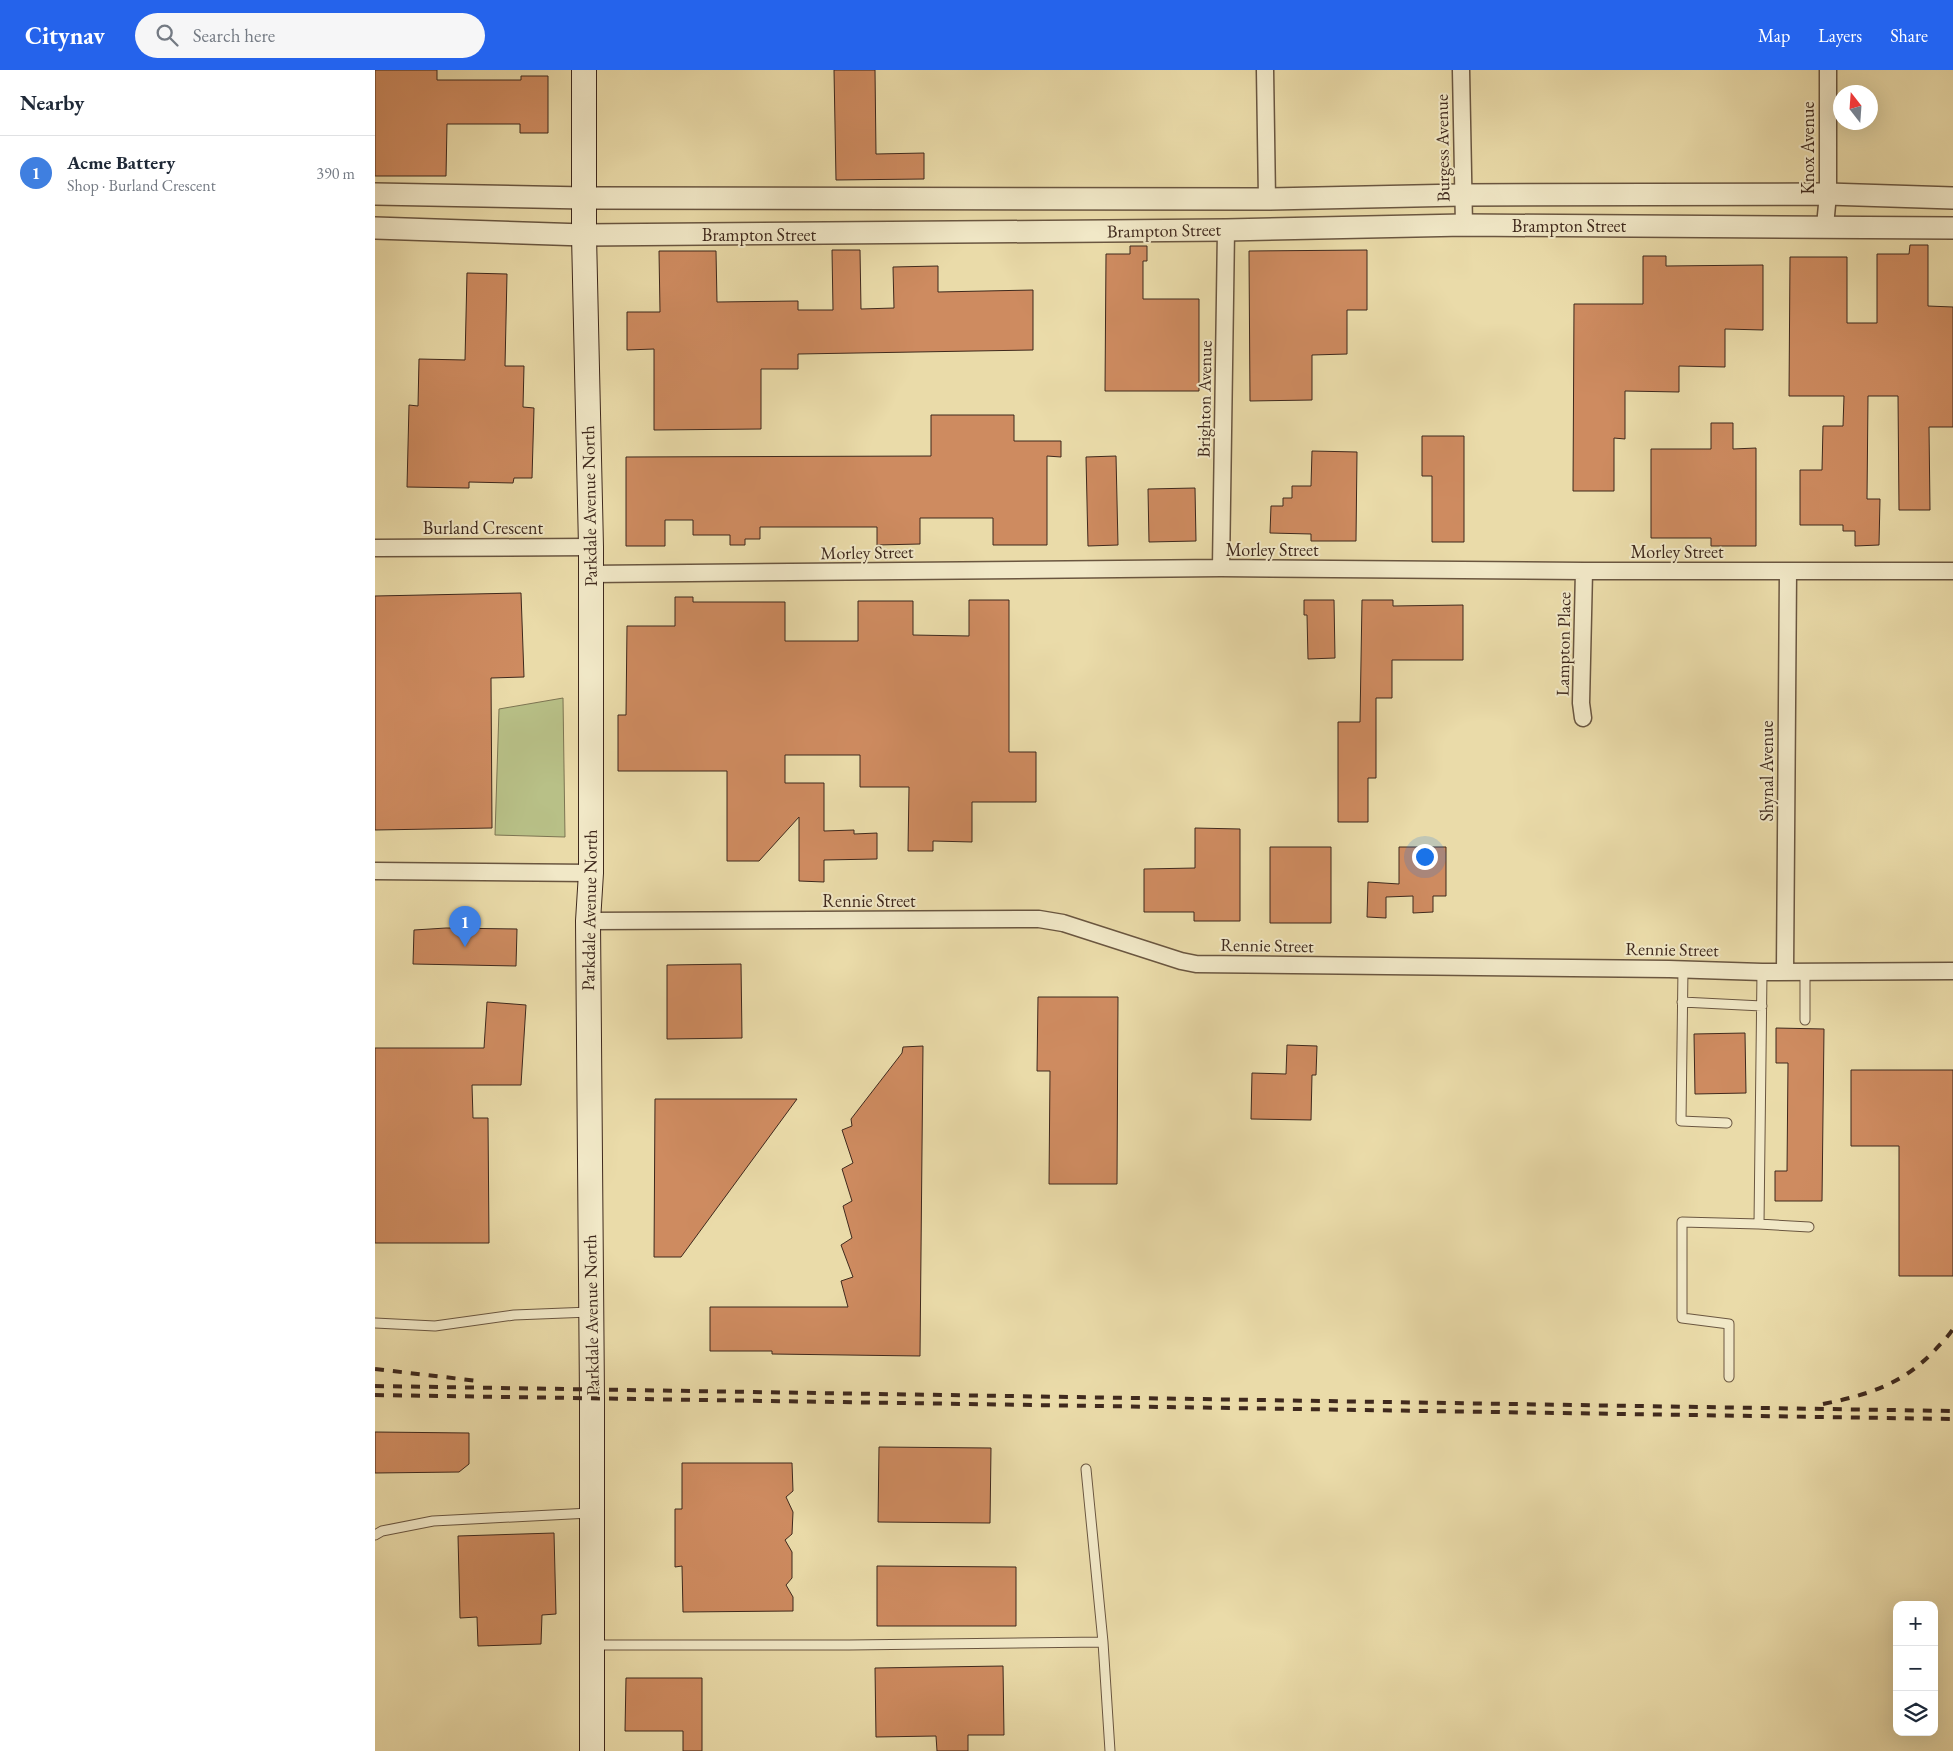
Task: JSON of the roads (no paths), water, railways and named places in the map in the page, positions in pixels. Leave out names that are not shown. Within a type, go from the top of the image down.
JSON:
[{"type":"main road","name":"Parkdale Avenue North","points":[[584,70],[584,236],[591,547],[591,873],[588,921],[592,1751]]},
{"type":"street","points":[[1265,70],[1267,199]]},
{"type":"street","name":"Burgess Avenue","points":[[1461,70],[1464,225]]},
{"type":"street","name":"Knox Avenue","points":[[1825,226],[1828,194],[1828,70]]},
{"type":"street","name":"Brampton Street","points":[[375,194],[585,198],[1267,199],[1462,195],[1828,194],[1953,198]]},
{"type":"street","name":"Brampton Street","points":[[375,228],[584,236],[1226,230],[1464,225],[1953,228]]},
{"type":"street","name":"Brighton Avenue","points":[[1221,568],[1226,230]]},
{"type":"street","name":"Burland Crescent","points":[[375,548],[591,547]]},
{"type":"street","name":"Morley Street","points":[[590,574],[1221,568],[1584,571],[1953,571]]},
{"type":"street","name":"Lampton Place","points":[[1583,718],[1581,703],[1584,571]]},
{"type":"street","name":"Shynal Avenue","points":[[1785,971],[1787,571]]},
{"type":"street","points":[[375,871],[591,873]]},
{"type":"street","name":"Rennie Street","points":[[588,921],[1039,919],[1063,923],[1181,961],[1196,964],[1683,969],[1762,972],[1953,971]]},
{"type":"lane","points":[[1683,969],[1681,1121],[1727,1123]]},
{"type":"lane","points":[[1805,971],[1805,1020]]},
{"type":"lane","points":[[1759,1224],[1762,972]]},
{"type":"lane","points":[[1682,1002],[1762,1006]]},
{"type":"lane","points":[[1729,1377],[1729,1324],[1683,1318],[1682,1222],[1809,1227]]},
{"type":"lane","points":[[375,1323],[435,1326],[514,1314],[591,1312]]},
{"type":"lane","points":[[1085,1469],[1103,1642],[1110,1751]]},
{"type":"lane","points":[[375,1535],[382,1531],[433,1521],[592,1513]]},
{"type":"lane","points":[[592,1645],[849,1645],[1103,1642]]},
{"type":"railway","points":[[1823,1404],[1855,1397],[1897,1380],[1923,1362],[1953,1329]]},
{"type":"railway","points":[[375,1369],[478,1381]]},
{"type":"railway","points":[[375,1386],[1953,1411]]},
{"type":"railway","points":[[375,1395],[1953,1419]]},
{"type":"place","name":"Acme Battery","points":[[465,947]]}]
